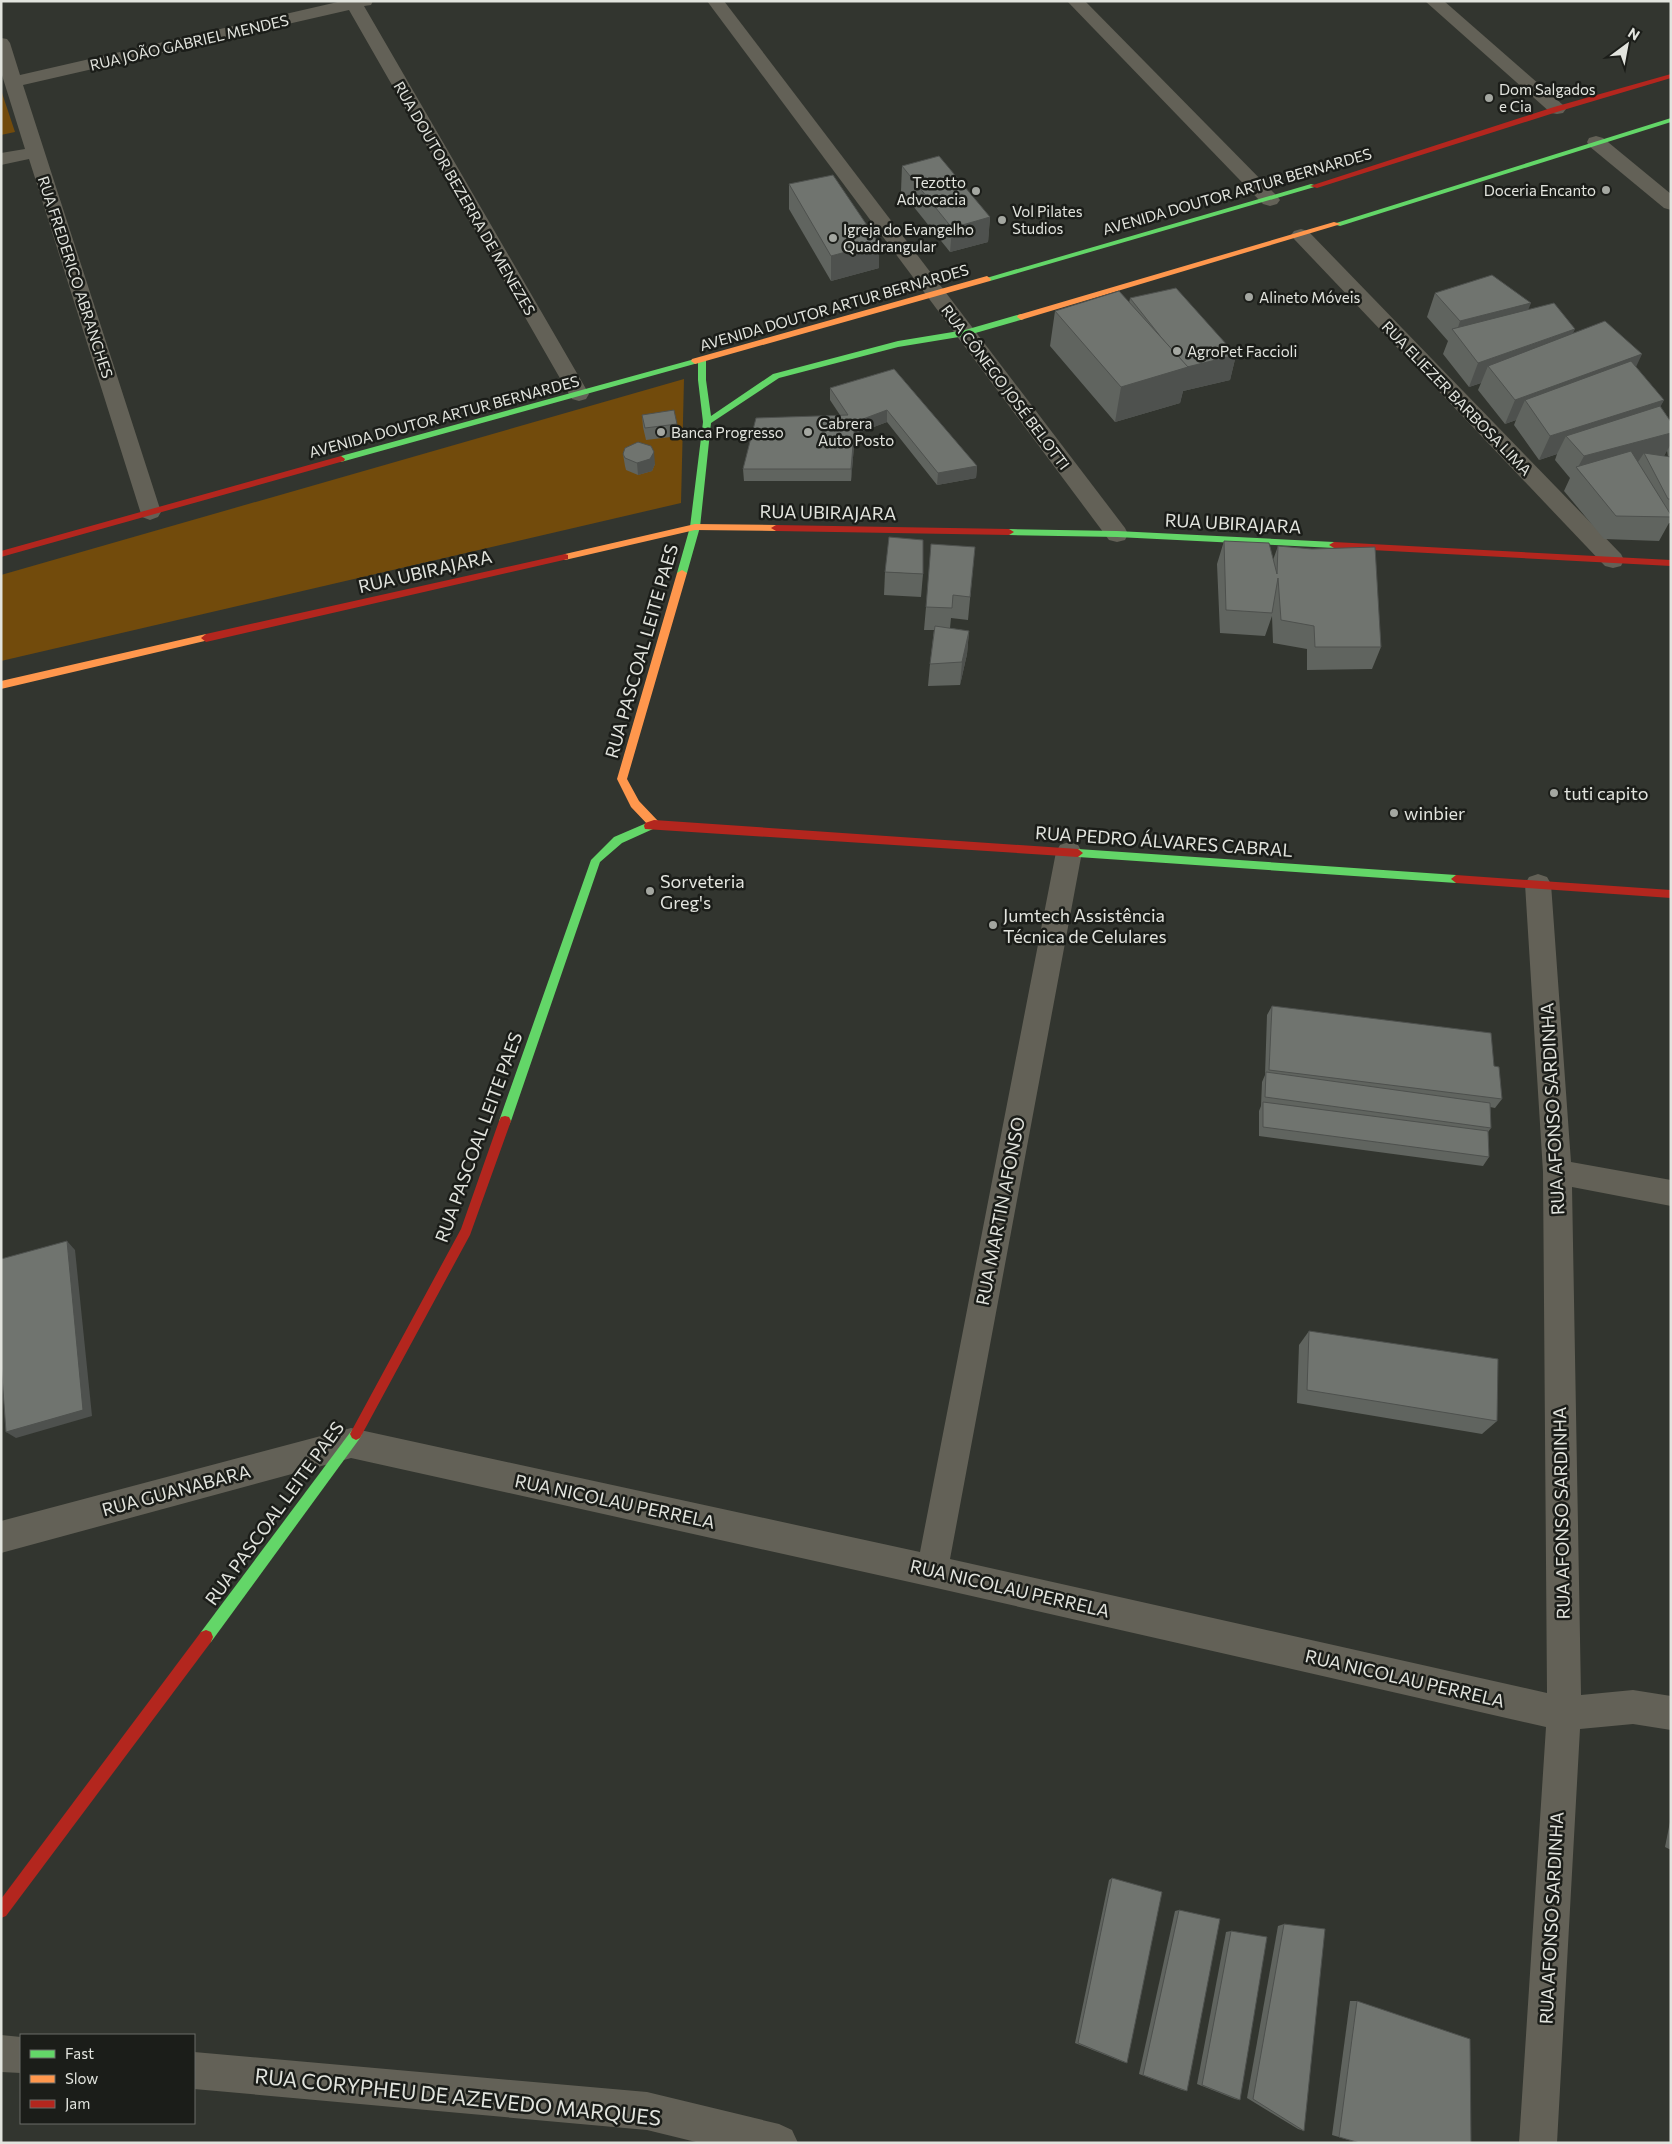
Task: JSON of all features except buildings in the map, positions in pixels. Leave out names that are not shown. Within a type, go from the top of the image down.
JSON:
[{"type":"main road","name":"AVENIDA DOUTOR ARTUR BERNARDES","points":[[1,554],[1270,200],[1557,109],[1671,76]]},
{"type":"main road","points":[[707,422],[776,376],[898,344],[965,333],[1301,235],[1671,120]]},
{"type":"main road","name":"RUA PASCOAL LEITE PAES","points":[[1,1911],[350,1443],[466,1231],[596,860],[618,840],[654,824],[637,808],[628,795],[622,779],[696,527],[707,422],[702,380],[702,360]]},
{"type":"main road","name":"RUA UBIRAJARA","points":[[1,685],[696,527],[1116,534],[1671,563]]},
{"type":"main road","name":"RUA PEDRO ÁLVARES CABRAL","points":[[654,824],[1671,894]]},
{"type":"street","name":"RUA CÔNEGO JOSÉ BELOTTI","points":[[715,1],[1116,534]]},
{"type":"street","points":[[1075,1],[1270,200]]},
{"type":"street","points":[[1433,1],[1557,109]]},
{"type":"street","name":"RUA JOÃO GABRIEL MENDES","points":[[14,82],[356,2]]},
{"type":"street","name":"RUA DOUTOR BEZERRA DE MENEZES","points":[[356,2],[579,394]]},
{"type":"street","name":"RUA FREDERICO ABRANCHES","points":[[1,43],[150,512]]},
{"type":"street","points":[[1596,142],[1671,204]]},
{"type":"street","points":[[1,159],[36,152]]},
{"type":"street","name":"RUA ELIEZER BARBOSA LIMA","points":[[1301,235],[1613,560]]},
{"type":"street","name":"RUA MARTIN AFONSO","points":[[932,1570],[1069,852]]},
{"type":"street","name":"RUA AFONSO SARDINHA","points":[[1538,884],[1557,1172],[1564,1714],[1538,2143]]},
{"type":"street","points":[[1557,1172],[1671,1193]]},
{"type":"street","name":"RUA GUANABARA","points":[[1,1537],[350,1443]]},
{"type":"street","name":"RUA NICOLAU PERRELA","points":[[350,1443],[932,1570],[1564,1714],[1633,1707],[1671,1713]]},
{"type":"street","points":[[1,2053],[20,2055]]},
{"type":"street","name":"RUA CORYPHEU DE AZEVEDO MARQUES","points":[[195,2070],[647,2111],[779,2143]]},
{"type":"shaded area","points":[[1,90],[15,132],[1,135]]},
{"type":"shaded area","points":[[684,379],[681,503],[1,661],[1,575]]},
{"type":"traffic: fast","points":[[1337,224],[1671,120]]},
{"type":"traffic: fast","points":[[987,279],[1314,186]]},
{"type":"traffic: fast","points":[[707,422],[776,376],[898,344],[965,333],[1021,317]]},
{"type":"traffic: fast","points":[[682,573],[695,527],[707,422],[702,380],[702,360]]},
{"type":"traffic: fast","points":[[341,459],[695,361]]},
{"type":"traffic: fast","points":[[1009,532],[1117,534],[1334,545]]},
{"type":"traffic: fast","points":[[505,1121],[596,860],[618,840],[649,826]]},
{"type":"traffic: fast","points":[[1078,853],[1456,879]]},
{"type":"traffic: fast","points":[[206,1637],[356,1434]]},
{"type":"traffic: slow","points":[[1021,317],[1337,224]]},
{"type":"traffic: slow","points":[[695,361],[987,279]]},
{"type":"traffic: slow","points":[[565,557],[695,527],[776,528]]},
{"type":"traffic: slow","points":[[654,824],[635,804],[622,779],[682,573]]},
{"type":"traffic: slow","points":[[1,685],[206,638]]},
{"type":"traffic: jam","points":[[1314,186],[1557,109],[1671,76]]},
{"type":"traffic: jam","points":[[1,554],[341,459]]},
{"type":"traffic: jam","points":[[776,528],[1009,532]]},
{"type":"traffic: jam","points":[[1334,545],[1671,563]]},
{"type":"traffic: jam","points":[[206,638],[565,557]]},
{"type":"traffic: jam","points":[[649,826],[654,824],[1078,853]]},
{"type":"traffic: jam","points":[[1456,879],[1671,894]]},
{"type":"traffic: jam","points":[[356,1434],[466,1231],[505,1121]]},
{"type":"traffic: jam","points":[[1,1911],[206,1637]]},
{"type":"place","name":"Dom Salgados e Cia","points":[[1489,98]]},
{"type":"place","name":"Doceria Encanto","points":[[1606,190]]},
{"type":"place","name":"Tezotto Advocacia","points":[[976,191]]},
{"type":"place","name":"Vol Pilates Studios","points":[[1002,220]]},
{"type":"place","name":"Igreja do Evangelho Quadrangular","points":[[833,238]]},
{"type":"place","name":"Alineto Móveis","points":[[1249,297]]},
{"type":"place","name":"AgroPet Faccioli","points":[[1177,351]]},
{"type":"place","name":"Banca Progresso","points":[[661,432]]},
{"type":"place","name":"Cabrera Auto Posto","points":[[808,432]]},
{"type":"place","name":"tuti capito","points":[[1554,793]]},
{"type":"place","name":"winbier","points":[[1394,813]]},
{"type":"place","name":"Sorveteria Greg's","points":[[650,891]]},
{"type":"place","name":"Jumtech Assistência Técnica de Celulares","points":[[993,925]]}]
